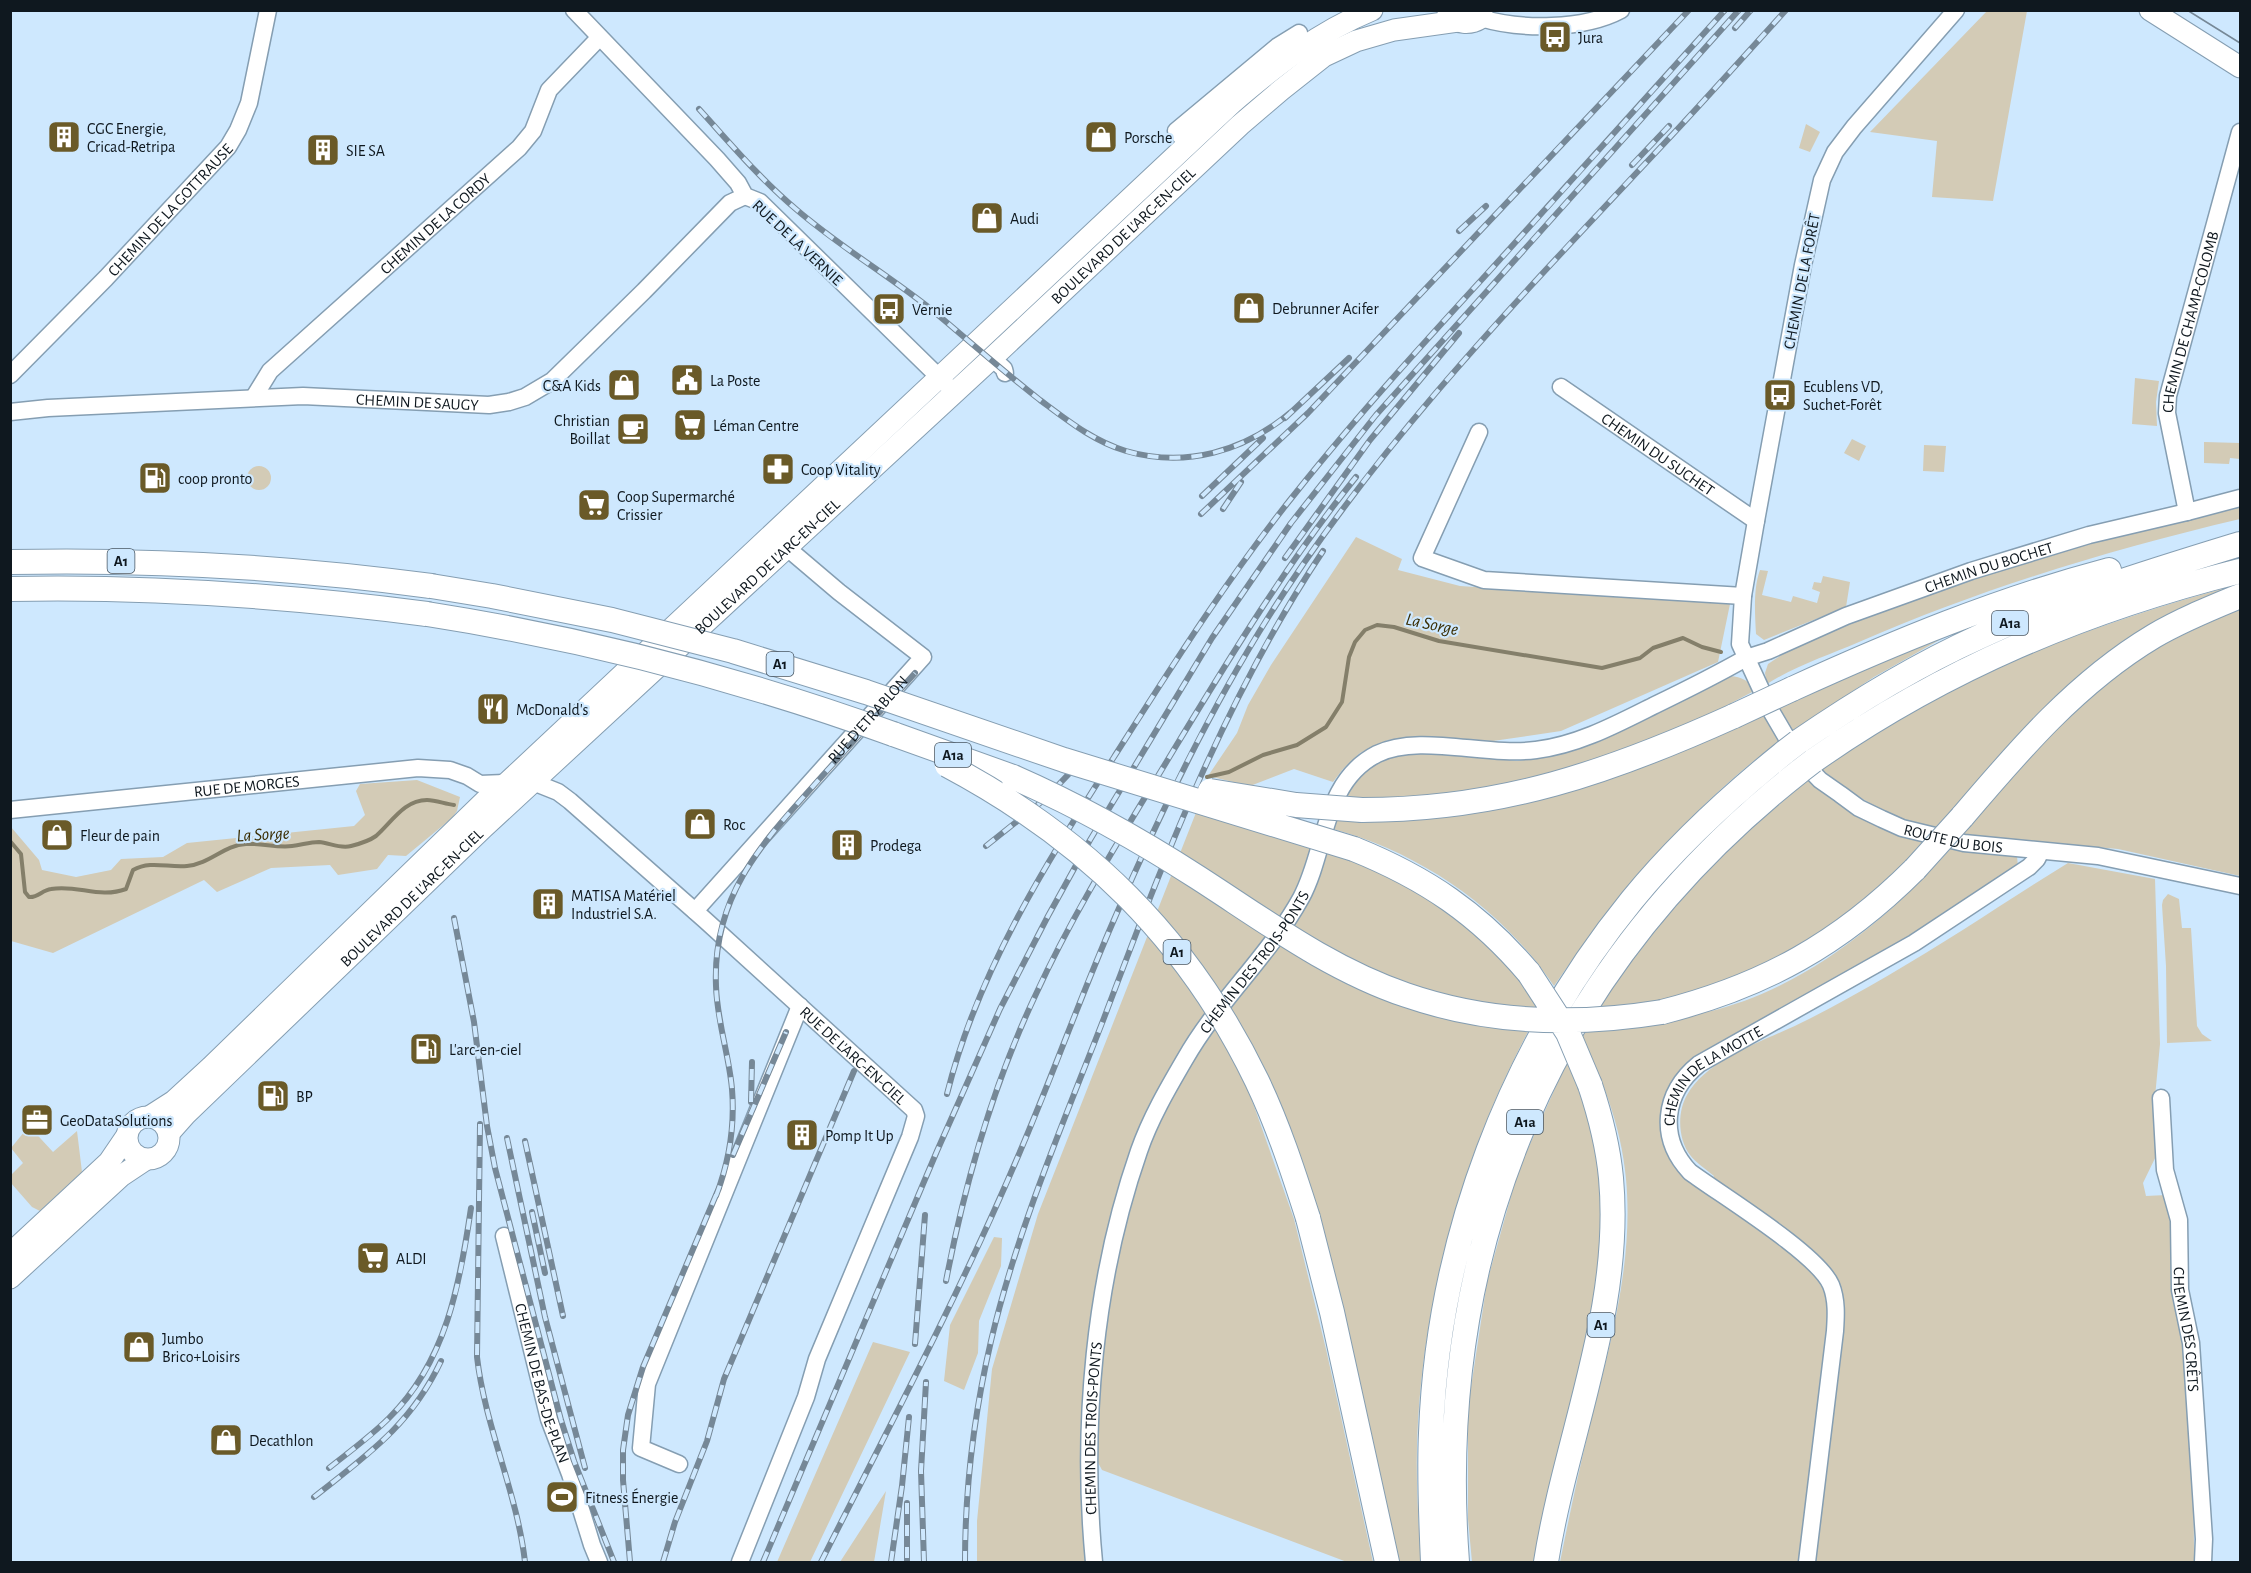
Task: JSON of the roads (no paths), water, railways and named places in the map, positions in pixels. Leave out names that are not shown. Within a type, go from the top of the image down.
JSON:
[{"type":"highway","name":"A1a","points":[[1119,777],[1268,801],[1362,810],[1454,805],[1541,789],[1623,763],[1914,635],[2036,591],[2124,566],[2241,544]]},
{"type":"highway","name":"A1a","points":[[1433,1563],[1430,1489],[1431,1432],[1436,1372],[1455,1257],[1468,1209],[1503,1113],[1536,1045],[1560,1003],[1612,925],[1653,875],[1729,798],[1799,756],[1888,684],[1980,636],[2054,605],[2241,544]]},
{"type":"highway","name":"A1","points":[[10,562],[174,562],[292,570],[431,586],[612,620],[792,668],[1119,777],[1354,849],[1408,872],[1439,891],[1496,936],[1529,973],[1568,1033],[1590,1085],[1606,1144],[1613,1212],[1611,1257],[1598,1337],[1563,1480],[1546,1563]]},
{"type":"highway","name":"A1a","points":[[1457,1563],[1454,1432],[1465,1327],[1488,1225],[1502,1179],[1524,1122],[1552,1064],[1604,977],[1638,930],[1671,890],[1713,846],[1761,802],[1799,756],[1851,734],[1909,699],[2008,649],[2121,606],[2241,571]]},
{"type":"highway","name":"A1","points":[[10,589],[116,588],[228,593],[309,600],[427,614],[552,636],[665,662],[785,697],[892,734],[1034,816],[1071,844],[1114,882],[1162,933],[1206,992],[1257,1082],[1284,1145],[1308,1218],[1332,1312],[1387,1563]]},
{"type":"highway","name":"A1a","points":[[892,734],[968,760],[1048,793],[1168,859],[1318,954],[1373,982],[1405,995],[1468,1012],[1536,1021],[1605,1020],[1662,1012],[1730,993],[1799,960],[1856,922],[1915,869],[2045,723],[2098,675],[2154,635],[2185,619],[2241,596]]},
{"type":"main road","points":[[2150,10],[2241,66]]},
{"type":"main road","name":"BOULEVARD DE L'ARC-EN-CIEL","points":[[169,1133],[184,1115],[483,828],[786,548],[1188,144],[1279,64],[1329,31],[1369,12]]},
{"type":"main road","points":[[1299,33],[1369,12]]},
{"type":"main road","name":"BOULEVARD DE L'ARC-EN-CIEL","points":[[149,1117],[174,1101],[211,1067],[484,791],[508,782],[947,385],[999,365],[1240,125],[1311,66],[1337,49],[1374,35],[1453,16],[1474,22],[1481,14]]},
{"type":"main road","points":[[10,1254],[109,1162],[134,1122],[149,1117],[161,1121],[169,1133],[169,1142],[165,1152],[156,1158],[145,1160],[121,1176],[10,1278]]},
{"type":"main road","points":[[126,1137],[131,1152],[145,1160]]},
{"type":"street","name":"CHEMIN DE LA GOTTRAUSE","points":[[10,375],[106,278],[228,147],[249,103],[268,10]]},
{"type":"street","name":"RUE DE LA VERNIE","points":[[574,10],[717,159],[738,183],[745,196],[760,202],[947,385]]},
{"type":"street","points":[[1481,14],[1502,23],[1571,26],[1603,19],[1621,10]]},
{"type":"street","name":"CHEMIN DE LA FORÊT","points":[[1746,658],[1739,639],[1743,596],[1807,244],[1822,180],[1835,152],[1854,127],[1956,10]]},
{"type":"street","name":"BOULEVARD DE L'ARC-EN-CIEL","points":[[1188,144],[1176,130],[1278,46],[1299,33]]},
{"type":"street","name":"CHEMIN DE LA CORDY","points":[[254,397],[270,371],[519,148],[533,131],[549,90],[599,38]]},
{"type":"street","name":"CHEMIN DE CHAMP-COLOMB","points":[[2187,512],[2167,413],[2168,396],[2241,132]]},
{"type":"street","name":"CHEMIN DE SAUGY","points":[[10,412],[254,397],[352,397],[489,405],[509,402],[543,388],[569,366],[730,203],[745,196]]},
{"type":"street","name":"CHEMIN DU SUCHET","points":[[1561,387],[1756,521]]},
{"type":"street","points":[[1479,432],[1422,558],[1484,580],[1743,596]]},
{"type":"street","name":"CHEMIN DU BOCHET","points":[[1746,658],[1768,651],[1846,616],[1971,571],[2089,535],[2241,498]]},
{"type":"street","name":"RUE D'ETRABLON","points":[[695,911],[923,657],[786,548]]},
{"type":"street","name":"ROUTE DU BOIS","points":[[1746,658],[1783,734],[1798,758],[1820,780],[1859,808],[1902,828],[1930,836],[1990,847],[2098,856],[2241,886]]},
{"type":"street","name":"CHEMIN DES TROIS-PONTS","points":[[1094,1563],[1089,1447],[1095,1355],[1104,1294],[1124,1198],[1140,1148],[1186,1055],[1286,922],[1303,894],[1333,803],[1342,787],[1354,771],[1368,760],[1395,748],[1420,745],[1504,752],[1533,751],[1578,740],[1607,729],[1746,658]]},
{"type":"street","points":[[533,782],[543,748]]},
{"type":"street","name":"RUE DE MORGES","points":[[10,810],[418,768],[450,770],[466,776],[484,791]]},
{"type":"street","points":[[508,782],[533,782],[558,792],[570,801],[800,1006]]},
{"type":"street","points":[[483,828],[484,791]]},
{"type":"street","name":"CHEMIN DE LA MOTTE","points":[[1807,1563],[1835,1331],[1835,1297],[1827,1278],[1807,1258],[1684,1166],[1674,1150],[1669,1132],[1674,1096],[1686,1076],[1699,1064],[1934,930],[2030,867],[2037,860],[2041,851]]},
{"type":"street","name":"RUE DE L'ARC-EN-CIEL","points":[[680,1464],[641,1448],[647,1384],[800,1006],[914,1110],[916,1116],[910,1137],[817,1359],[806,1397],[740,1563]]},
{"type":"street","name":"CHEMIN DES CRÊTS","points":[[2161,1098],[2164,1158],[2179,1220],[2180,1290],[2192,1343],[2204,1539],[2203,1563]]},
{"type":"street","name":"CHEMIN DE BAS-DE-PLAN","points":[[504,1236],[549,1419],[599,1563]]},
{"type":"waterway","name":"La Sorge","points":[[1207,777],[1229,772],[1263,755],[1297,745],[1326,727],[1342,702],[1349,657],[1355,642],[1365,630],[1377,625],[1394,627],[1439,641],[1602,668],[1640,658],[1653,648],[1683,638],[1702,647],[1721,652]]},
{"type":"waterway","name":"La Sorge","points":[[10,841],[21,854],[25,892],[29,897],[61,888],[107,893],[126,889],[133,870],[146,865],[195,865],[238,845],[246,844],[296,846],[319,842],[347,847],[376,836],[405,808],[419,801],[427,800],[454,805]]},
{"type":"tram line","points":[[2187,10],[2240,43]]},
{"type":"railway","points":[[1201,514],[1308,413],[1689,10]]},
{"type":"railway","points":[[947,1094],[960,1048],[977,1004],[996,961],[1039,878],[1202,621],[1249,554],[1320,462],[1366,408],[1725,10]]},
{"type":"railway","points":[[763,1562],[937,1151],[1000,1009],[1090,840],[1212,638],[1291,523],[1376,415],[1739,10]]},
{"type":"railway","points":[[1735,28],[1751,10]]},
{"type":"railway","points":[[821,1562],[973,1257],[1031,1125],[1130,883],[1166,805],[1225,690],[1269,616],[1359,487],[1459,366],[1786,10]]},
{"type":"railway","points":[[699,109],[758,174],[797,210],[932,310],[1040,400],[1102,442],[1148,456],[1192,457],[1213,453],[1254,437],[1291,412]]},
{"type":"railway","points":[[1632,165],[1669,126]]},
{"type":"railway","points":[[1459,231],[1486,206]]},
{"type":"railway","points":[[1285,558],[1370,440],[1459,333]]},
{"type":"railway","points":[[1285,418],[1349,358]]},
{"type":"railway","points":[[1202,496],[1263,438]]},
{"type":"railway","points":[[946,1281],[962,1207],[982,1134],[1006,1063],[1051,962],[1101,871],[1238,646],[1306,543],[1356,477]]},
{"type":"railway","points":[[1223,509],[1241,482]]},
{"type":"railway","points":[[965,1562],[969,1479],[980,1396],[991,1341],[1027,1218],[1151,897],[1200,778],[1256,663],[1323,551]]},
{"type":"railway","points":[[716,1196],[730,1144],[733,1117],[730,1076],[717,999],[717,953],[723,922],[733,895],[747,869],[782,821],[915,673]]},
{"type":"railway","points":[[986,846],[1045,799],[1083,759]]},
{"type":"railway","points":[[454,918],[474,1022],[487,1126],[495,1168],[561,1420],[574,1461],[614,1562]]},
{"type":"railway","points":[[733,1155],[786,1032]]},
{"type":"railway","points":[[751,1102],[752,1062]]},
{"type":"railway","points":[[663,1562],[675,1522],[707,1441],[724,1379],[854,1071]]},
{"type":"railway","points":[[480,1124],[477,1357],[487,1409],[515,1510],[525,1562]]},
{"type":"railway","points":[[507,1138],[545,1317],[585,1468]]},
{"type":"railway","points":[[525,1141],[563,1316]]},
{"type":"railway","points":[[630,1562],[623,1480],[623,1450],[628,1415],[643,1367],[719,1188]]},
{"type":"railway","points":[[329,1468],[389,1418],[424,1372],[437,1347],[455,1293],[471,1208]]},
{"type":"railway","points":[[532,1212],[545,1273]]},
{"type":"railway","points":[[915,1344],[925,1215]]},
{"type":"railway","points":[[314,1497],[370,1452],[402,1421],[416,1403],[441,1361]]},
{"type":"railway","points":[[924,1562],[921,1471],[926,1382]]},
{"type":"railway","points":[[891,1562],[909,1417]]},
{"type":"railway","points":[[907,1503],[907,1562]]},
{"type":"place","name":"Jura","points":[[1555,37]]},
{"type":"place","name":"CGC Energie, Cricad-Retripa","points":[[64,137]]},
{"type":"place","name":"Porsche","points":[[1101,137]]},
{"type":"place","name":"SIE SA","points":[[323,150]]},
{"type":"place","name":"Audi","points":[[987,218]]},
{"type":"place","name":"Debrunner Acifer","points":[[1249,308]]},
{"type":"place","name":"Vernie","points":[[889,309]]},
{"type":"place","name":"La Poste","points":[[687,380]]},
{"type":"place","name":"C&A Kids","points":[[624,385]]},
{"type":"place","name":"Ecublens VD, Suchet-Forêt","points":[[1780,395]]},
{"type":"place","name":"Léman Centre","points":[[690,425]]},
{"type":"place","name":"Christian Boillat","points":[[633,429]]},
{"type":"place","name":"Coop Vitality","points":[[778,469]]},
{"type":"place","name":"coop pronto","points":[[155,478]]},
{"type":"place","name":"Coop Supermarché Crissier","points":[[594,505]]},
{"type":"place","name":"McDonald's","points":[[493,709]]},
{"type":"place","name":"Roc","points":[[700,824]]},
{"type":"place","name":"Fleur de pain","points":[[57,835]]},
{"type":"place","name":"Prodega","points":[[847,845]]},
{"type":"place","name":"MATISA Matériel Industriel S.A.","points":[[548,904]]},
{"type":"place","name":"L'arc-en-ciel","points":[[426,1049]]},
{"type":"place","name":"BP","points":[[273,1096]]},
{"type":"place","name":"GeoDataSolutions","points":[[37,1120]]},
{"type":"place","name":"Pomp It Up","points":[[802,1135]]},
{"type":"place","name":"ALDI","points":[[373,1258]]},
{"type":"place","name":"Jumbo Brico+Loisirs","points":[[139,1347]]},
{"type":"place","name":"Decathlon","points":[[226,1440]]},
{"type":"place","name":"Fitness Énergie","points":[[562,1497]]}]
